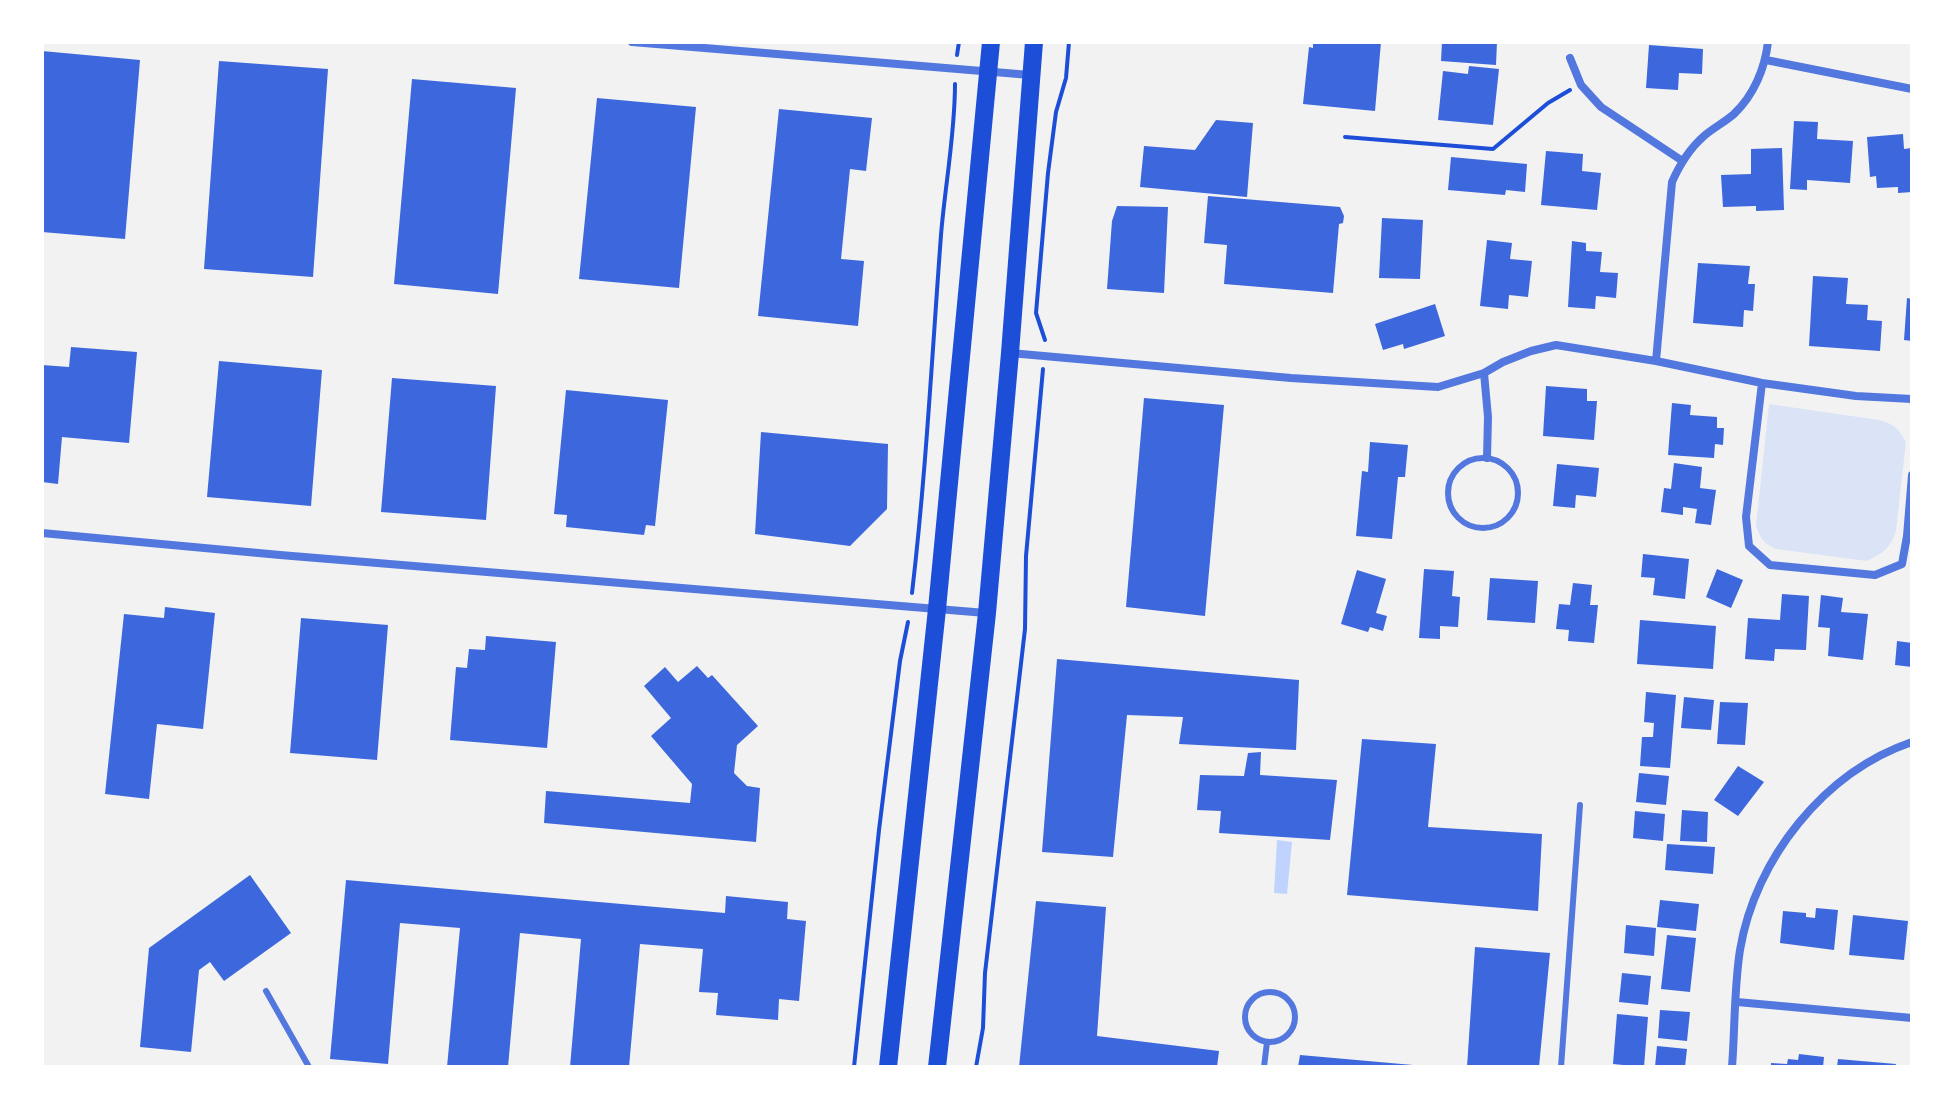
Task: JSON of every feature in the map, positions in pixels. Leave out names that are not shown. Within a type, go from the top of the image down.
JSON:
[{"type":"main road","points":[[888,1067],[937,609],[991,42]]},
{"type":"main road","points":[[937,1067],[987,613],[1034,42]]},
{"type":"street","points":[[632,42],[1031,75]]},
{"type":"street","points":[[1656,361],[1672,182],[1681,160],[1701,138],[1736,113],[1757,84],[1766,60],[1768,42]]},
{"type":"street","points":[[1570,58],[1581,84],[1601,107],[1681,160]]},
{"type":"street","points":[[1766,60],[1912,89]]},
{"type":"street","points":[[1010,353],[1202,371],[1438,387],[1556,345],[1656,361],[1762,383],[1856,396],[1912,399]]},
{"type":"street","points":[[1484,373],[1488,417],[1487,458]]},
{"type":"street","points":[[1762,383],[1746,517],[1749,546],[1770,565],[1875,575],[1902,564],[1912,475]]},
{"type":"street","points":[[42,533],[987,613]]},
{"type":"street","points":[[1732,1067],[1740,950],[1755,896],[1781,847],[1806,814],[1847,776],[1895,748],[1912,742]]},
{"type":"street","points":[[1737,1002],[1912,1018]]},
{"type":"lane","points":[[1487,458],[1509,469],[1518,492],[1510,515],[1501,523],[1478,528],[1467,525],[1452,510],[1448,488],[1457,469],[1466,462],[1487,458]]},
{"type":"lane","points":[[1561,1067],[1580,805]]},
{"type":"lane","points":[[266,991],[309,1067]]},
{"type":"lane","points":[[1275,992],[1283,995],[1293,1008],[1293,1025],[1283,1038],[1267,1042],[1258,1039],[1248,1028],[1246,1012],[1248,1004],[1260,994],[1275,992]]},
{"type":"lane","points":[[1264,1067],[1267,1042]]},
{"type":"path","points":[[854,1067],[896,692],[911,607],[959,42]]},
{"type":"path","points":[[976,1067],[983,1028],[985,973],[1025,629],[1026,556],[1045,339],[1036,313],[1048,173],[1056,112],[1066,78],[1069,42]]},
{"type":"path","points":[[1345,137],[1493,149],[1548,103],[1581,84]]},
{"type":"shaded area","points":[[1769,404],[1879,420],[1892,425],[1901,434],[1906,442],[1896,531],[1882,553],[1867,561],[1776,549],[1763,540],[1756,526]]},
{"type":"water","points":[[1277,840],[1292,842],[1287,894],[1274,893]]},
{"type":"building","points":[[1313,42],[1381,42],[1375,111],[1303,104],[1309,47],[1313,48]]},
{"type":"building","points":[[1442,42],[1497,42],[1496,65],[1441,61]]},
{"type":"building","points":[[1649,45],[1703,49],[1702,74],[1679,73],[1678,90],[1646,88]]},
{"type":"building","points":[[42,51],[140,60],[125,239],[42,232]]},
{"type":"building","points":[[219,61],[328,69],[313,277],[204,269]]},
{"type":"building","points":[[1469,66],[1499,69],[1493,125],[1438,120],[1443,71],[1468,74]]},
{"type":"building","points":[[412,79],[516,88],[498,294],[394,284]]},
{"type":"building","points":[[597,98],[696,107],[679,288],[579,279]]},
{"type":"building","points":[[779,109],[872,118],[866,171],[850,169],[841,259],[864,261],[858,326],[758,316]]},
{"type":"building","points":[[1216,120],[1253,123],[1247,197],[1140,187],[1144,146],[1195,150]]},
{"type":"building","points":[[1794,121],[1818,122],[1817,139],[1853,141],[1850,183],[1807,180],[1807,190],[1790,189]]},
{"type":"building","points":[[1903,134],[1904,149],[1912,148],[1912,192],[1898,193],[1898,187],[1877,188],[1876,176],[1870,177],[1867,137]]},
{"type":"building","points":[[1782,148],[1784,210],[1756,211],[1756,206],[1723,207],[1721,175],[1751,174],[1751,149]]},
{"type":"building","points":[[1546,151],[1583,154],[1582,171],[1601,173],[1597,210],[1541,205]]},
{"type":"building","points":[[1451,157],[1527,164],[1525,192],[1506,190],[1505,195],[1448,190]]},
{"type":"building","points":[[1208,196],[1340,207],[1344,216],[1343,223],[1339,224],[1333,293],[1224,284],[1227,245],[1204,243]]},
{"type":"building","points":[[1117,206],[1168,207],[1164,293],[1107,289],[1112,221]]},
{"type":"building","points":[[1382,218],[1423,220],[1420,279],[1379,278]]},
{"type":"building","points":[[1487,240],[1512,243],[1510,259],[1532,261],[1528,297],[1509,295],[1508,309],[1480,306]]},
{"type":"building","points":[[1572,241],[1586,243],[1586,251],[1602,252],[1600,272],[1618,273],[1616,298],[1596,296],[1595,309],[1568,307]]},
{"type":"building","points":[[1698,263],[1750,266],[1748,284],[1755,284],[1753,311],[1744,310],[1743,327],[1693,323]]},
{"type":"building","points":[[1813,276],[1848,278],[1846,304],[1868,305],[1867,320],[1882,321],[1880,351],[1809,346]]},
{"type":"building","points":[[1907,298],[1912,299],[1912,341],[1904,340]]},
{"type":"building","points":[[1435,304],[1445,336],[1404,349],[1403,344],[1383,350],[1375,324]]},
{"type":"building","points":[[71,347],[137,352],[129,443],[62,437],[58,484],[42,482],[42,365],[69,367]]},
{"type":"building","points":[[219,361],[322,370],[311,506],[207,497]]},
{"type":"building","points":[[392,378],[496,386],[486,520],[381,512]]},
{"type":"building","points":[[1546,386],[1587,389],[1587,401],[1597,401],[1594,440],[1543,436]]},
{"type":"building","points":[[566,390],[668,400],[655,526],[646,525],[644,535],[566,527],[567,515],[554,514]]},
{"type":"building","points":[[1144,398],[1224,405],[1205,616],[1126,607]]},
{"type":"building","points":[[1672,403],[1691,405],[1690,415],[1717,417],[1717,428],[1724,428],[1723,445],[1715,444],[1714,458],[1668,455]]},
{"type":"building","points":[[761,432],[888,444],[887,509],[850,546],[755,534]]},
{"type":"building","points":[[1370,442],[1408,445],[1405,477],[1398,477],[1392,539],[1356,536],[1362,471],[1368,472]]},
{"type":"building","points":[[1674,463],[1702,467],[1700,488],[1716,490],[1711,525],[1695,523],[1697,509],[1683,507],[1683,515],[1661,512],[1664,488],[1671,489]]},
{"type":"building","points":[[1557,464],[1599,468],[1596,497],[1576,495],[1575,508],[1553,506]]},
{"type":"building","points":[[1643,554],[1689,559],[1685,599],[1653,595],[1655,578],[1641,577]]},
{"type":"building","points":[[1424,569],[1454,571],[1452,596],[1460,597],[1458,627],[1440,626],[1440,639],[1419,638]]},
{"type":"building","points":[[1717,569],[1743,580],[1731,608],[1706,597]]},
{"type":"building","points":[[1357,570],[1386,579],[1376,613],[1387,616],[1383,631],[1370,627],[1368,632],[1341,624]]},
{"type":"building","points":[[1490,578],[1538,581],[1535,623],[1487,620]]},
{"type":"building","points":[[1573,583],[1592,585],[1590,605],[1598,605],[1594,643],[1568,641],[1569,630],[1556,629],[1559,604],[1570,605]]},
{"type":"building","points":[[1782,594],[1809,596],[1806,650],[1775,649],[1774,661],[1745,659],[1748,618],[1780,620]]},
{"type":"building","points":[[1821,595],[1843,598],[1841,612],[1868,614],[1863,660],[1828,656],[1830,628],[1818,627]]},
{"type":"building","points":[[165,607],[215,613],[203,729],[157,724],[149,799],[105,794],[124,614],[164,618]]},
{"type":"building","points":[[301,618],[388,625],[377,760],[290,753]]},
{"type":"building","points":[[1640,620],[1716,626],[1713,669],[1637,664]]},
{"type":"building","points":[[486,636],[556,642],[547,748],[450,740],[456,667],[467,668],[469,649],[485,650]]},
{"type":"building","points":[[1897,641],[1912,643],[1912,667],[1895,665]]},
{"type":"building","points":[[1057,659],[1299,680],[1296,750],[1179,744],[1183,717],[1127,715],[1113,857],[1042,852]]},
{"type":"building","points":[[697,666],[708,678],[712,675],[758,726],[737,745],[734,773],[747,786],[760,788],[756,842],[544,823],[546,791],[690,803],[692,784],[651,736],[671,718],[644,686],[665,667],[678,682]]},
{"type":"building","points":[[1646,692],[1676,695],[1670,768],[1640,766],[1642,737],[1653,737],[1654,723],[1644,722]]},
{"type":"building","points":[[1684,697],[1714,700],[1711,730],[1681,728]]},
{"type":"building","points":[[1720,702],[1748,703],[1745,745],[1717,744]]},
{"type":"building","points":[[1362,739],[1436,744],[1428,827],[1542,834],[1538,911],[1347,895]]},
{"type":"building","points":[[1261,752],[1260,775],[1337,780],[1330,840],[1219,833],[1221,811],[1197,810],[1200,775],[1244,776],[1248,753]]},
{"type":"building","points":[[1738,766],[1764,782],[1738,816],[1714,800]]},
{"type":"building","points":[[1639,773],[1669,776],[1666,805],[1636,802]]},
{"type":"building","points":[[1682,810],[1708,812],[1707,842],[1680,841]]},
{"type":"building","points":[[1635,811],[1665,814],[1663,841],[1633,838]]},
{"type":"building","points":[[1667,844],[1715,847],[1713,874],[1665,870]]},
{"type":"building","points":[[250,875],[291,933],[224,981],[210,962],[199,970],[191,1052],[140,1047],[149,948]]},
{"type":"building","points":[[346,880],[725,913],[726,896],[788,902],[787,919],[806,921],[799,1001],[779,999],[778,1020],[716,1015],[718,993],[699,992],[703,949],[640,944],[629,1067],[570,1067],[581,939],[520,933],[508,1067],[447,1067],[460,928],[400,923],[388,1064],[330,1059]]},
{"type":"building","points":[[1660,900],[1699,904],[1696,931],[1657,927]]},
{"type":"building","points":[[1036,901],[1106,907],[1097,1036],[1219,1051],[1217,1067],[1019,1067]]},
{"type":"building","points":[[1816,908],[1838,910],[1834,950],[1780,943],[1783,911],[1806,913],[1806,917],[1815,918]]},
{"type":"building","points":[[1853,915],[1908,921],[1904,960],[1849,955]]},
{"type":"building","points":[[1626,925],[1656,928],[1654,956],[1624,953]]},
{"type":"building","points":[[1667,935],[1696,938],[1690,992],[1661,989]]},
{"type":"building","points":[[1475,947],[1550,953],[1539,1067],[1467,1067]]},
{"type":"building","points":[[1622,973],[1651,976],[1648,1005],[1619,1002]]},
{"type":"building","points":[[1660,1010],[1690,1012],[1687,1041],[1658,1038]]},
{"type":"building","points":[[1617,1014],[1648,1017],[1644,1067],[1613,1064]]},
{"type":"building","points":[[1657,1046],[1687,1049],[1685,1067],[1655,1067]]},
{"type":"building","points":[[1799,1054],[1824,1057],[1823,1067],[1771,1067],[1771,1063],[1787,1064],[1788,1059],[1798,1060]]},
{"type":"building","points":[[1300,1055],[1413,1065],[1413,1067],[1298,1067]]},
{"type":"building","points":[[1838,1059],[1896,1064],[1895,1067],[1837,1067]]}]
